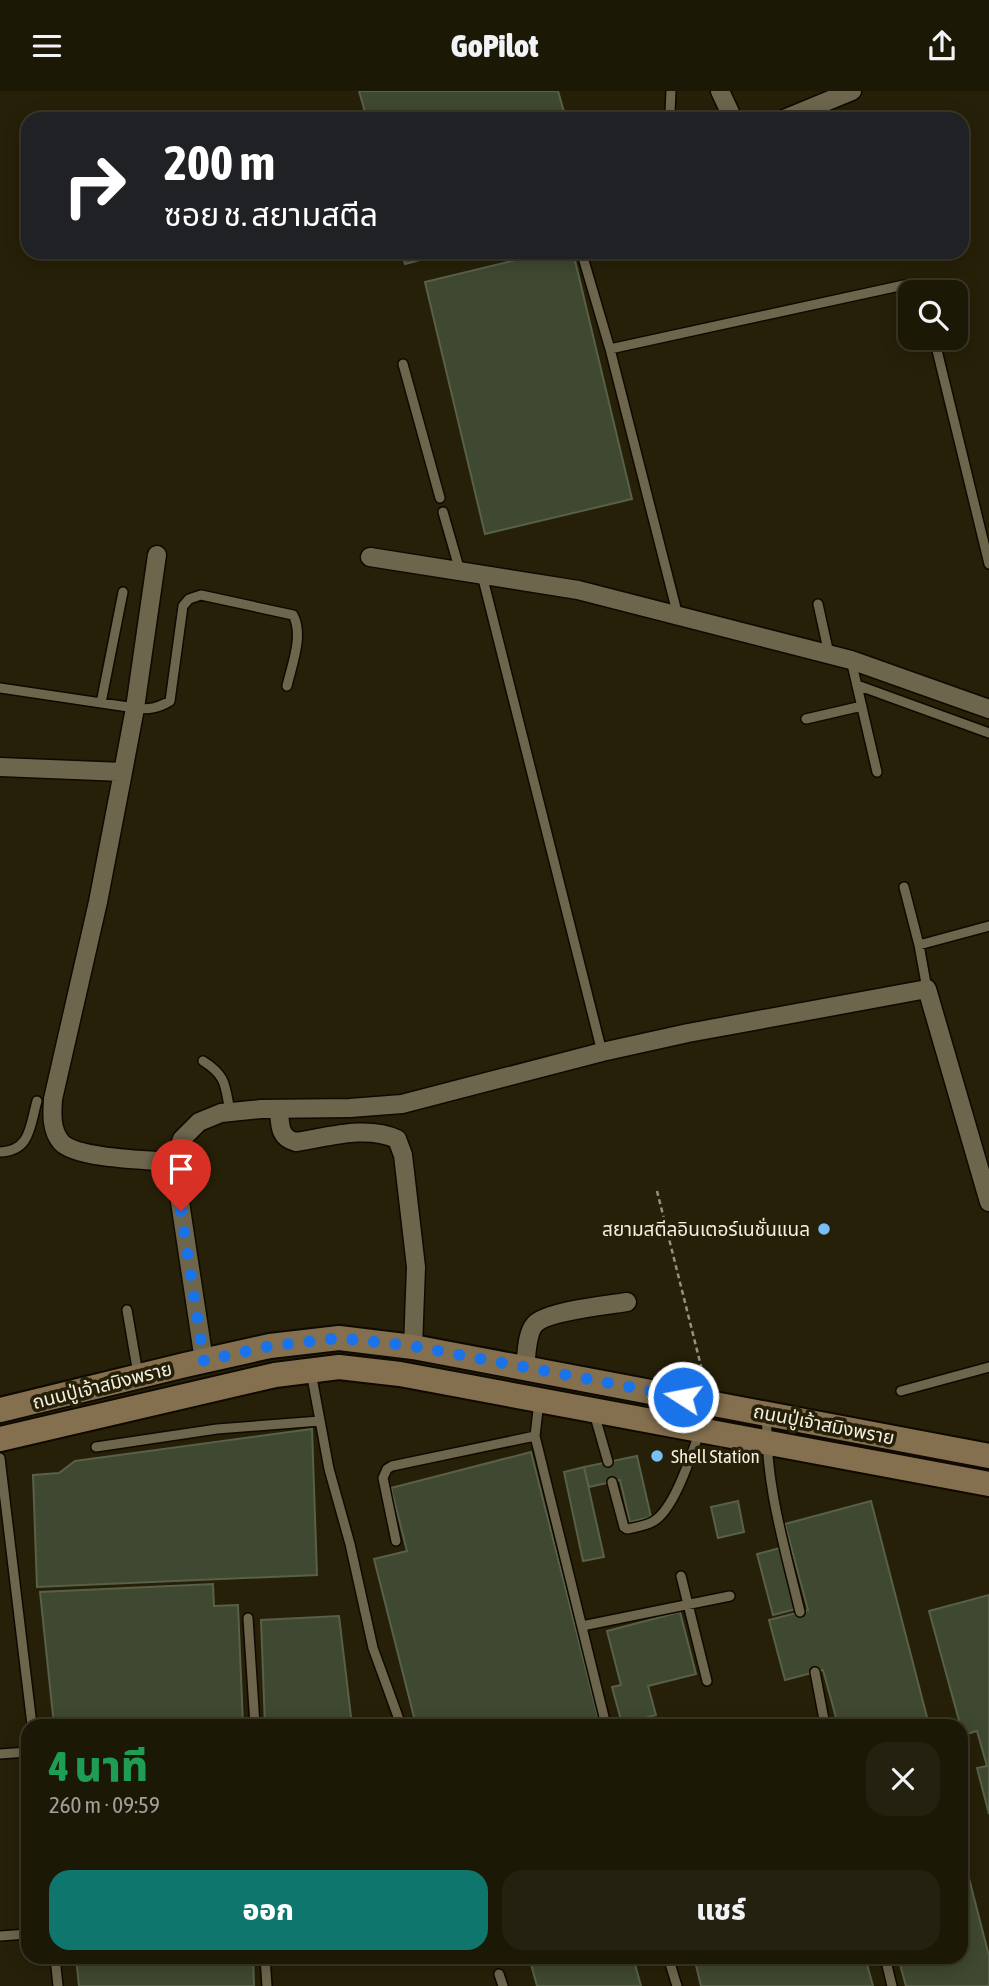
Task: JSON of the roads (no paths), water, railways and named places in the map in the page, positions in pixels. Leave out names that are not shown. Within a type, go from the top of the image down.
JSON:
[{"type":"main road","name":"ถนนปู่เจ้าสมิงพราย","points":[[0,1410],[270,1346],[339,1338],[413,1346],[989,1455]]},
{"type":"main road","name":"ถนนปู่เจ้าสมิงพราย","points":[[0,1439],[275,1374],[339,1367],[400,1374],[989,1484]]},
{"type":"street","points":[[720,91],[730,112]]},
{"type":"street","points":[[801,112],[852,91]]},
{"type":"street","points":[[158,555],[123,772],[98,902],[53,1099],[52,1119],[57,1136],[63,1144],[74,1150],[103,1156],[174,1161]]},
{"type":"street","points":[[370,557],[578,590],[851,660],[989,709]]},
{"type":"street","points":[[0,767],[123,772]]},
{"type":"street","points":[[204,1361],[174,1161],[182,1139],[199,1122],[221,1113],[402,1104],[602,1052],[688,1033],[927,989],[989,1202]]},
{"type":"street","points":[[279,1109],[281,1132],[287,1140],[296,1142],[360,1132],[384,1133],[397,1139],[403,1155],[416,1268],[413,1346]]},
{"type":"street","points":[[525,1367],[529,1337],[534,1325],[544,1318],[569,1311],[627,1302]]},
{"type":"lane","points":[[670,112],[671,91]]},
{"type":"lane","points":[[583,259],[610,349],[678,615]]},
{"type":"lane","points":[[610,349],[898,286]]},
{"type":"lane","points":[[937,350],[989,564]]},
{"type":"lane","points":[[403,364],[440,498]]},
{"type":"lane","points":[[443,512],[460,571]]},
{"type":"lane","points":[[482,575],[602,1052]]},
{"type":"lane","points":[[101,703],[123,592]]},
{"type":"lane","points":[[0,688],[150,710],[170,701],[183,606],[189,599],[201,595],[293,615],[298,623],[298,634],[287,686]]},
{"type":"lane","points":[[818,604],[829,654]]},
{"type":"lane","points":[[851,660],[877,772]]},
{"type":"lane","points":[[857,685],[989,733]]},
{"type":"lane","points":[[806,719],[862,706]]},
{"type":"lane","points":[[904,887],[927,989]]},
{"type":"lane","points":[[919,945],[989,926]]},
{"type":"lane","points":[[203,1061],[218,1070],[225,1084],[230,1112]]},
{"type":"lane","points":[[0,1152],[17,1149],[25,1143],[37,1101]]},
{"type":"lane","points":[[127,1310],[138,1376]]},
{"type":"lane","points":[[901,1391],[989,1367]]},
{"type":"lane","points":[[311,1370],[329,1468],[350,1544],[373,1648],[399,1719]]},
{"type":"lane","points":[[540,1400],[535,1436],[605,1719]]},
{"type":"lane","points":[[593,1409],[608,1462]]},
{"type":"lane","points":[[767,1413],[766,1442],[779,1522],[800,1612]]},
{"type":"lane","points":[[96,1447],[217,1429],[320,1421]]},
{"type":"lane","points":[[612,1482],[624,1527],[652,1523],[663,1513],[676,1491],[700,1430]]},
{"type":"lane","points":[[396,1541],[383,1478],[387,1469],[439,1455],[535,1436]]},
{"type":"lane","points":[[0,1458],[31,1719]]},
{"type":"lane","points":[[681,1576],[706,1681]]},
{"type":"lane","points":[[582,1626],[730,1596]]},
{"type":"lane","points":[[248,1618],[254,1719]]},
{"type":"lane","points":[[814,1672],[824,1719]]},
{"type":"lane","points":[[0,1754],[21,1752]]},
{"type":"lane","points":[[0,1936],[21,1934]]},
{"type":"lane","points":[[56,1964],[58,1986]]},
{"type":"lane","points":[[265,1964],[267,1986]]},
{"type":"lane","points":[[670,1964],[677,1986]]},
{"type":"lane","points":[[887,1964],[892,1986]]},
{"type":"lane","points":[[499,1974],[502,1986]]},
{"type":"place","name":"สยามสตีลอินเตอร์เนชั่นแนล","points":[[824,1229]]},
{"type":"place","name":"Shell Station","points":[[657,1456]]}]
